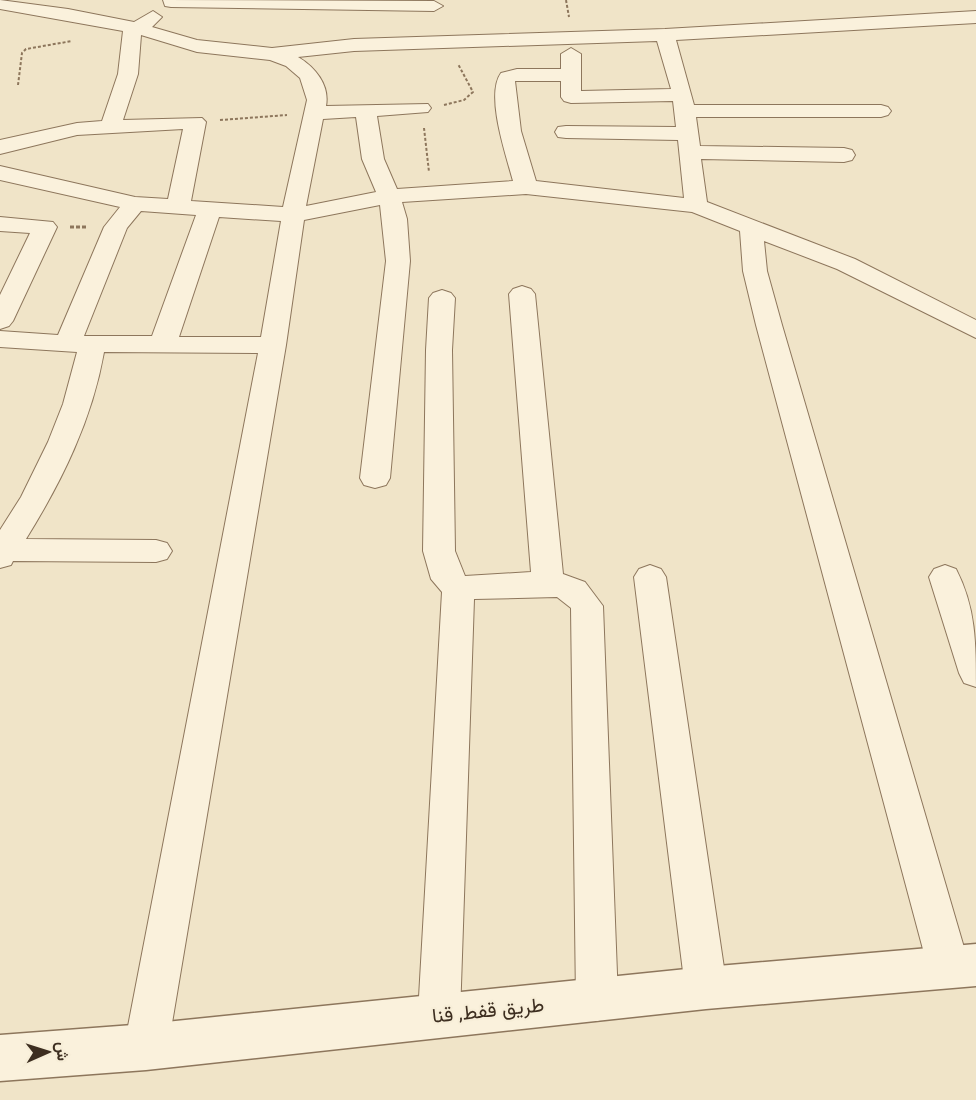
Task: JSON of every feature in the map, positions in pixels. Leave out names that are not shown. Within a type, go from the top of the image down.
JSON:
[{"type":"street","points":[[111,125],[128,74],[134,30],[172,1],[431,3],[442,17],[446,42]]},
{"type":"street","points":[[0,4],[62,6],[134,30],[201,46],[272,54],[354,45],[665,35],[976,17]]},
{"type":"street","points":[[665,35],[684,103],[696,206]]},
{"type":"street","points":[[572,37],[571,97],[881,111]]},
{"type":"street","points":[[146,1047],[273,345],[299,179],[315,113],[316,88],[311,78],[288,60],[272,54]]},
{"type":"street","points":[[526,187],[510,131],[504,82],[508,77],[517,75],[571,75]]},
{"type":"street","points":[[315,113],[421,108]]},
{"type":"street","points":[[366,112],[373,159],[389,196],[395,219],[398,261],[375,478]]},
{"type":"street","points":[[0,147],[56,133],[111,125],[195,122],[178,209]]},
{"type":"street","points":[[566,132],[844,155]]},
{"type":"street","points":[[0,173],[135,204],[209,211],[294,215],[389,196],[526,187],[696,206],[846,264],[976,330]]},
{"type":"street","points":[[2,554],[36,497],[74,417],[86,379],[80,344],[116,227],[135,204]]},
{"type":"street","points":[[163,344],[209,211]]},
{"type":"street","points":[[0,224],[45,227],[0,321]]},
{"type":"street","points":[[751,226],[755,271],[769,325],[963,967]]},
{"type":"street","points":[[522,294],[548,584]]},
{"type":"street","points":[[442,298],[439,350],[439,551],[447,579],[458,588],[548,584],[567,587],[579,594],[587,606],[597,1000]]},
{"type":"street","points":[[0,339],[80,344],[273,345]]},
{"type":"street","points":[[2,554],[156,551]]},
{"type":"street","points":[[650,577],[706,988]]},
{"type":"street","points":[[945,577],[976,673]]},
{"type":"street","points":[[439,1015],[458,588]]},
{"type":"street","name":"طريق قفط, قنا","points":[[0,1058],[146,1047],[706,988],[963,967]]},
{"type":"path","points":[[18,85],[22,53],[26,49],[134,30]]},
{"type":"path","points":[[432,192],[421,108],[457,103],[469,97],[473,92],[446,42]]},
{"type":"path","points":[[195,122],[315,113]]},
{"type":"path","points":[[45,227],[116,227]]}]
